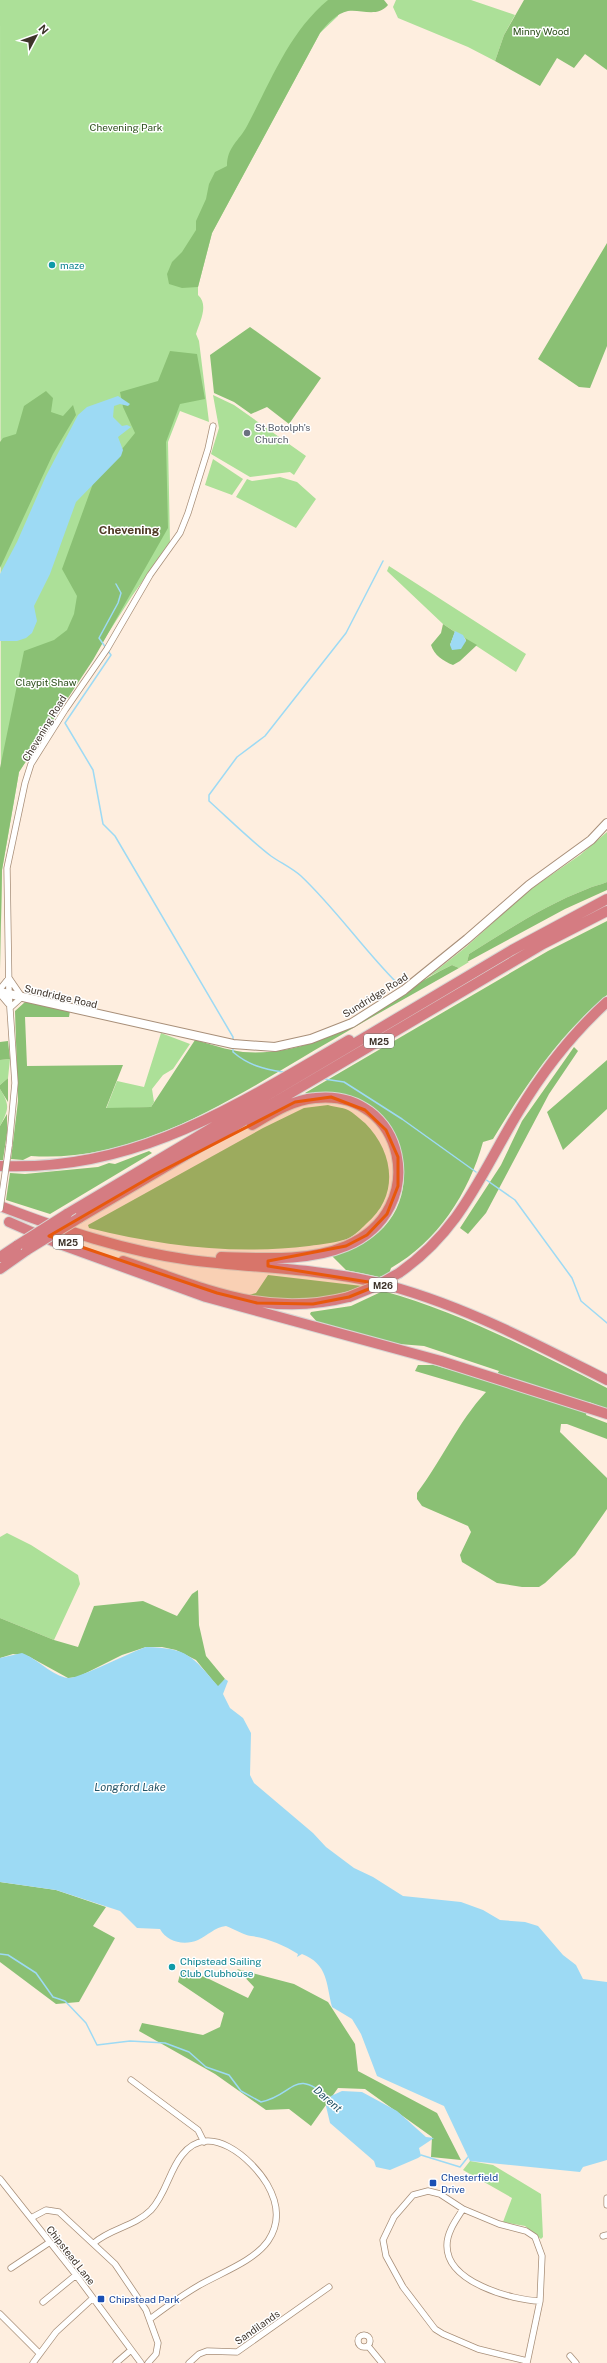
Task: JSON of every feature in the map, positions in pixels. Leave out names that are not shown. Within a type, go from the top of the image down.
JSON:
[{"type":"highway","name":"M25","points":[[0,1257],[67,1214],[462,979],[558,924],[607,899]]},
{"type":"highway","name":"M25","points":[[0,1269],[27,1250],[79,1218],[537,948],[607,912]]},
{"type":"highway","name":"M25","points":[[0,1166],[44,1165],[86,1160],[121,1153],[169,1137],[227,1110],[417,1001],[462,979]]},
{"type":"highway","name":"M25","points":[[4,1221],[217,1293],[243,1300],[271,1305],[299,1305],[349,1297],[376,1286],[400,1273],[430,1250],[454,1222],[538,1080],[573,1036],[607,1002]]},
{"type":"highway","name":"M25","points":[[0,1208],[108,1243],[168,1257],[290,1257],[315,1254],[346,1246],[367,1234],[387,1214],[398,1186],[398,1157],[390,1136],[372,1114],[346,1100],[317,1097],[302,1100],[282,1108],[203,1152],[154,1175]]},
{"type":"highway","points":[[4,1221],[64,1246],[206,1297],[441,1361],[607,1414]]},
{"type":"highway","name":"M26","points":[[168,1257],[329,1274],[410,1292],[487,1321],[607,1380]]},
{"type":"main road","name":"Sundridge Road","points":[[0,991],[234,1044],[269,1046],[289,1045],[325,1034],[364,1016],[404,990],[435,966],[529,885],[591,840],[607,823]]},
{"type":"street","name":"Chevening Road","points":[[0,1208],[16,1083],[9,994],[7,868],[12,835],[32,764],[64,710],[107,649],[150,575],[180,533],[190,507],[208,449],[213,426]]},
{"type":"street","points":[[9,978],[22,997],[10,1007],[0,991],[9,978]]},
{"type":"street","points":[[131,2080],[198,2130],[204,2142]]},
{"type":"street","points":[[94,2243],[103,2236],[135,2223],[143,2217],[157,2202],[183,2153],[190,2147],[204,2142],[221,2143],[228,2146],[255,2166],[268,2187],[277,2206],[275,2229],[268,2242],[255,2254],[189,2291],[150,2319]]},
{"type":"street","name":"Chipstead Lane","points":[[0,2178],[76,2275],[141,2363]]},
{"type":"street","points":[[423,2192],[435,2192],[463,2209],[499,2224],[526,2231],[535,2238],[542,2256],[540,2301],[536,2328],[527,2362],[478,2350],[435,2329],[403,2287],[386,2256],[383,2248],[386,2232],[394,2217],[413,2195],[423,2192]]},
{"type":"street","points":[[607,2198],[607,2205]]},
{"type":"street","points":[[463,2209],[447,2240],[448,2254],[454,2267],[470,2280],[487,2288],[527,2301],[540,2301]]},
{"type":"street","points":[[31,2218],[42,2211],[53,2210],[64,2216],[94,2243],[125,2276],[150,2319],[158,2343],[156,2354],[148,2363]]},
{"type":"street","points":[[11,2268],[50,2242]]},
{"type":"street","points":[[43,2302],[76,2275]]},
{"type":"street","name":"Sandilands","points":[[189,2363],[200,2354],[207,2351],[237,2352],[329,2287]]},
{"type":"street","points":[[33,2363],[56,2332],[93,2298]]},
{"type":"street","points":[[0,2314],[40,2353]]},
{"type":"street","points":[[368,2346],[382,2363]]},
{"type":"street","points":[[116,2363],[131,2350]]},
{"type":"street","points":[[570,2356],[576,2363]]},
{"type":"highlighted area","points":[[331,1097],[365,1110],[386,1130],[398,1157],[398,1186],[387,1214],[367,1235],[346,1246],[268,1261],[268,1266],[381,1284],[349,1297],[313,1304],[257,1303],[217,1293],[49,1236],[154,1175],[295,1102]]},
{"type":"green space","name":"Chevening Park","points":[[0,0],[337,0],[338,16],[320,33],[212,233],[198,287],[198,295],[203,303],[203,313],[196,334],[199,341],[209,422],[180,411],[168,442],[170,543],[132,596],[19,772],[2,870],[1,926]]},
{"type":"green space","points":[[328,0],[384,0],[388,5],[384,9],[374,12],[344,12],[332,19],[320,33],[212,233],[198,287],[182,288],[169,284],[167,274],[172,262],[182,252],[196,230],[196,221],[206,199],[209,184],[215,172],[227,166],[231,149],[247,126],[272,76],[291,43],[314,13]]},
{"type":"green space","points":[[396,0],[471,0],[515,15],[504,35],[495,61],[468,47],[398,18],[393,7]]},
{"type":"green space","name":"Minny Wood","points":[[524,0],[607,0],[607,70],[585,54],[574,68],[557,58],[540,86],[495,61],[504,35]]},
{"type":"green space","points":[[607,243],[607,346],[590,388],[579,387],[538,359]]},
{"type":"green space","points":[[250,327],[321,378],[289,424],[267,407],[251,414],[234,402],[214,393],[210,355]]},
{"type":"green space","name":"Claypit Shaw","points":[[170,351],[197,354],[205,399],[180,404],[166,442],[168,528],[93,660],[19,772],[2,870],[0,969],[0,768],[24,651],[54,640],[67,630],[74,614],[77,596],[62,569],[99,467],[118,454],[135,433],[123,407],[120,392],[158,381]]},
{"type":"green space","points":[[46,391],[53,398],[51,412],[63,416],[73,405],[76,415],[53,454],[0,568],[0,442],[3,438],[16,434],[24,406]]},
{"type":"green space","points":[[213,395],[234,405],[306,456],[294,475],[290,472],[250,477],[211,454],[219,428]]},
{"type":"green space","points":[[213,459],[243,479],[232,495],[205,485]]},
{"type":"green space","points":[[280,477],[297,482],[316,499],[296,528],[236,497],[247,479],[252,481]]},
{"type":"green space","points":[[389,566],[526,654],[516,672],[443,624],[387,571]]},
{"type":"green space","points":[[443,624],[455,632],[450,645],[466,641],[465,638],[477,645],[460,661],[453,665],[439,657],[432,649],[431,645],[441,633]]},
{"type":"green space","points":[[607,832],[607,882],[571,895],[526,919],[469,954],[467,962],[469,962],[459,968],[452,965],[428,977],[466,947],[528,891],[580,855]]},
{"type":"green space","points":[[607,882],[607,890],[565,909],[467,962],[469,954],[526,919],[571,895]]},
{"type":"green space","points":[[607,921],[607,995],[573,1027],[558,1044],[530,1081],[493,1139],[483,1142],[469,1180],[449,1214],[423,1245],[391,1268],[389,1274],[379,1277],[346,1270],[332,1256],[360,1245],[373,1237],[384,1227],[395,1212],[401,1195],[404,1178],[403,1160],[398,1143],[390,1127],[379,1114],[364,1103],[349,1096],[328,1092],[310,1094],[305,1093],[548,951]]},
{"type":"green space","points":[[452,965],[459,968],[249,1089],[180,1125],[144,1139],[107,1150],[70,1156],[31,1156],[23,1160],[11,1159],[18,1101],[15,1011],[25,1002],[70,1011],[69,1017],[25,1017],[27,1066],[123,1065],[106,1108],[151,1107],[195,1040],[243,1052],[274,1051],[302,1046],[353,1024],[426,979]]},
{"type":"green space","points":[[161,1033],[190,1044],[173,1069],[163,1075],[152,1089],[154,1102],[151,1107],[106,1109],[117,1081],[144,1087]]},
{"type":"green space","points":[[8,1041],[10,1059],[0,1060],[0,1042]]},
{"type":"green space","points":[[574,1047],[578,1051],[549,1094],[486,1213],[468,1234],[460,1228],[501,1165],[522,1121]]},
{"type":"green space","points":[[10,1059],[8,1078],[0,1085],[0,1060]]},
{"type":"green space","points":[[607,1060],[607,1109],[563,1150],[547,1112]]},
{"type":"green space","points":[[8,1078],[8,1102],[0,1089],[0,1085]]},
{"type":"green space","points":[[0,1089],[7,1103],[7,1111],[0,1126]]},
{"type":"green space","points":[[328,1105],[348,1110],[365,1123],[375,1135],[387,1160],[389,1174],[388,1187],[384,1200],[377,1213],[350,1238],[328,1243],[281,1249],[226,1249],[143,1240],[89,1228],[88,1225],[263,1128],[304,1108]]},
{"type":"green space","points":[[7,1114],[7,1133],[3,1160],[0,1160],[0,1126]]},
{"type":"green space","points":[[149,1151],[152,1153],[50,1214],[6,1200],[10,1173],[25,1174],[98,1167],[109,1163],[115,1164]]},
{"type":"green space","points":[[268,1275],[362,1286],[318,1298],[275,1299],[245,1296],[256,1293]]},
{"type":"green space","points":[[383,1291],[441,1310],[497,1334],[607,1388],[607,1409],[589,1402],[586,1415],[607,1423],[607,1439],[567,1424],[561,1424],[560,1432],[607,1478],[607,1509],[575,1555],[539,1587],[522,1587],[497,1583],[462,1562],[460,1555],[471,1532],[468,1526],[422,1506],[417,1499],[417,1493],[458,1428],[486,1392],[415,1371],[418,1365],[434,1365],[492,1382],[499,1371],[424,1346],[399,1344],[318,1323],[310,1314],[311,1312],[351,1306]]},
{"type":"green space","points":[[7,1533],[31,1545],[78,1575],[80,1584],[54,1640],[0,1618],[0,1537]]},
{"type":"green space","points":[[198,1590],[199,1625],[206,1656],[225,1679],[218,1687],[196,1660],[176,1650],[162,1647],[146,1647],[122,1655],[78,1677],[68,1678],[28,1656],[13,1654],[0,1658],[0,1618],[54,1640],[78,1647],[94,1606],[143,1601],[177,1616],[192,1594]]},
{"type":"green space","points":[[0,1882],[56,1890],[106,1907],[93,1926],[115,1938],[79,2002],[56,2004],[0,1962]]},
{"type":"green space","points":[[237,1969],[294,1984],[328,2002],[355,2044],[358,2071],[437,2113],[461,2160],[431,2157],[432,2137],[365,2089],[338,2088],[311,2126],[289,2109],[266,2110],[215,2074],[139,2031],[142,2023],[203,2035],[220,2027],[224,2013],[178,1982],[181,1970],[205,1977],[248,1998],[254,1987]]},
{"type":"green space","points":[[470,2161],[493,2165],[541,2194],[543,2237],[541,2239],[525,2226],[503,2222],[512,2198],[463,2170]]},
{"type":"water","points":[[118,396],[130,404],[128,406],[120,404],[114,406],[113,417],[122,426],[127,425],[131,427],[118,437],[123,450],[121,456],[76,502],[50,574],[34,606],[37,621],[32,633],[26,638],[17,641],[0,641],[0,574],[17,542],[46,476],[78,415],[87,407]]},
{"type":"water","points":[[455,631],[463,635],[466,641],[461,649],[452,650],[450,645]]},
{"type":"water","name":"Longford Lake","points":[[146,1647],[171,1649],[188,1656],[202,1667],[218,1686],[225,1679],[228,1681],[223,1694],[230,1708],[243,1718],[251,1733],[250,1775],[254,1783],[313,1833],[326,1847],[354,1868],[373,1877],[403,1896],[461,1902],[483,1910],[500,1920],[525,1922],[538,1926],[563,1955],[576,1965],[583,1979],[607,1982],[607,2160],[583,2167],[580,2172],[470,2161],[444,2106],[377,2076],[361,2034],[352,2019],[332,2007],[327,1982],[324,1975],[317,1963],[311,1958],[302,1954],[297,1957],[298,1954],[281,1945],[263,1938],[245,1934],[226,1926],[218,1928],[193,1942],[176,1942],[167,1937],[160,1929],[137,1928],[120,1911],[56,1890],[0,1882],[0,1658],[22,1653],[34,1659],[56,1674],[68,1678],[82,1675]]},
{"type":"water","points":[[342,2091],[362,2092],[397,2111],[426,2137],[434,2138],[419,2148],[421,2156],[418,2158],[390,2170],[376,2167],[374,2161],[330,2123],[326,2106],[331,2096]]},
{"type":"waterway","points":[[383,561],[346,633],[265,736],[237,757],[209,795],[209,801],[263,850],[301,876],[326,902],[397,983]]},
{"type":"waterway","points":[[106,648],[99,638],[118,603],[121,593],[116,584]]},
{"type":"waterway","points":[[108,651],[111,655],[65,723],[93,770],[103,824],[115,836],[233,1037],[233,1041]]},
{"type":"waterway","points":[[233,1046],[233,1052],[244,1060],[262,1068],[283,1072]]},
{"type":"waterway","points":[[324,1079],[344,1082],[402,1119],[476,1172]]},
{"type":"waterway","points":[[485,1179],[515,1200],[572,1278],[581,1301],[607,1323]]},
{"type":"waterway","name":"Darent","points":[[0,1954],[8,1955],[36,1973],[53,1997],[65,2001],[86,2023],[97,2045],[130,2041],[165,2043],[189,2052],[206,2067],[229,2075],[241,2091],[261,2102],[272,2099],[294,2086],[301,2084],[318,2089],[330,2099]]},
{"type":"waterway","name":"Darent","points":[[421,2155],[460,2167],[468,2157]]},
{"type":"place","name":"maze","points":[[52,265]]},
{"type":"place","name":"St Botolph's Church","points":[[247,433]]},
{"type":"place","name":"Chipstead Sailing Club Clubhouse","points":[[172,1967]]},
{"type":"place","name":"Chesterfield Drive","points":[[433,2183]]},
{"type":"place","name":"Chipstead Park","points":[[101,2299]]},
{"type":"district","name":"Chevening","points":[[129,530]]}]
